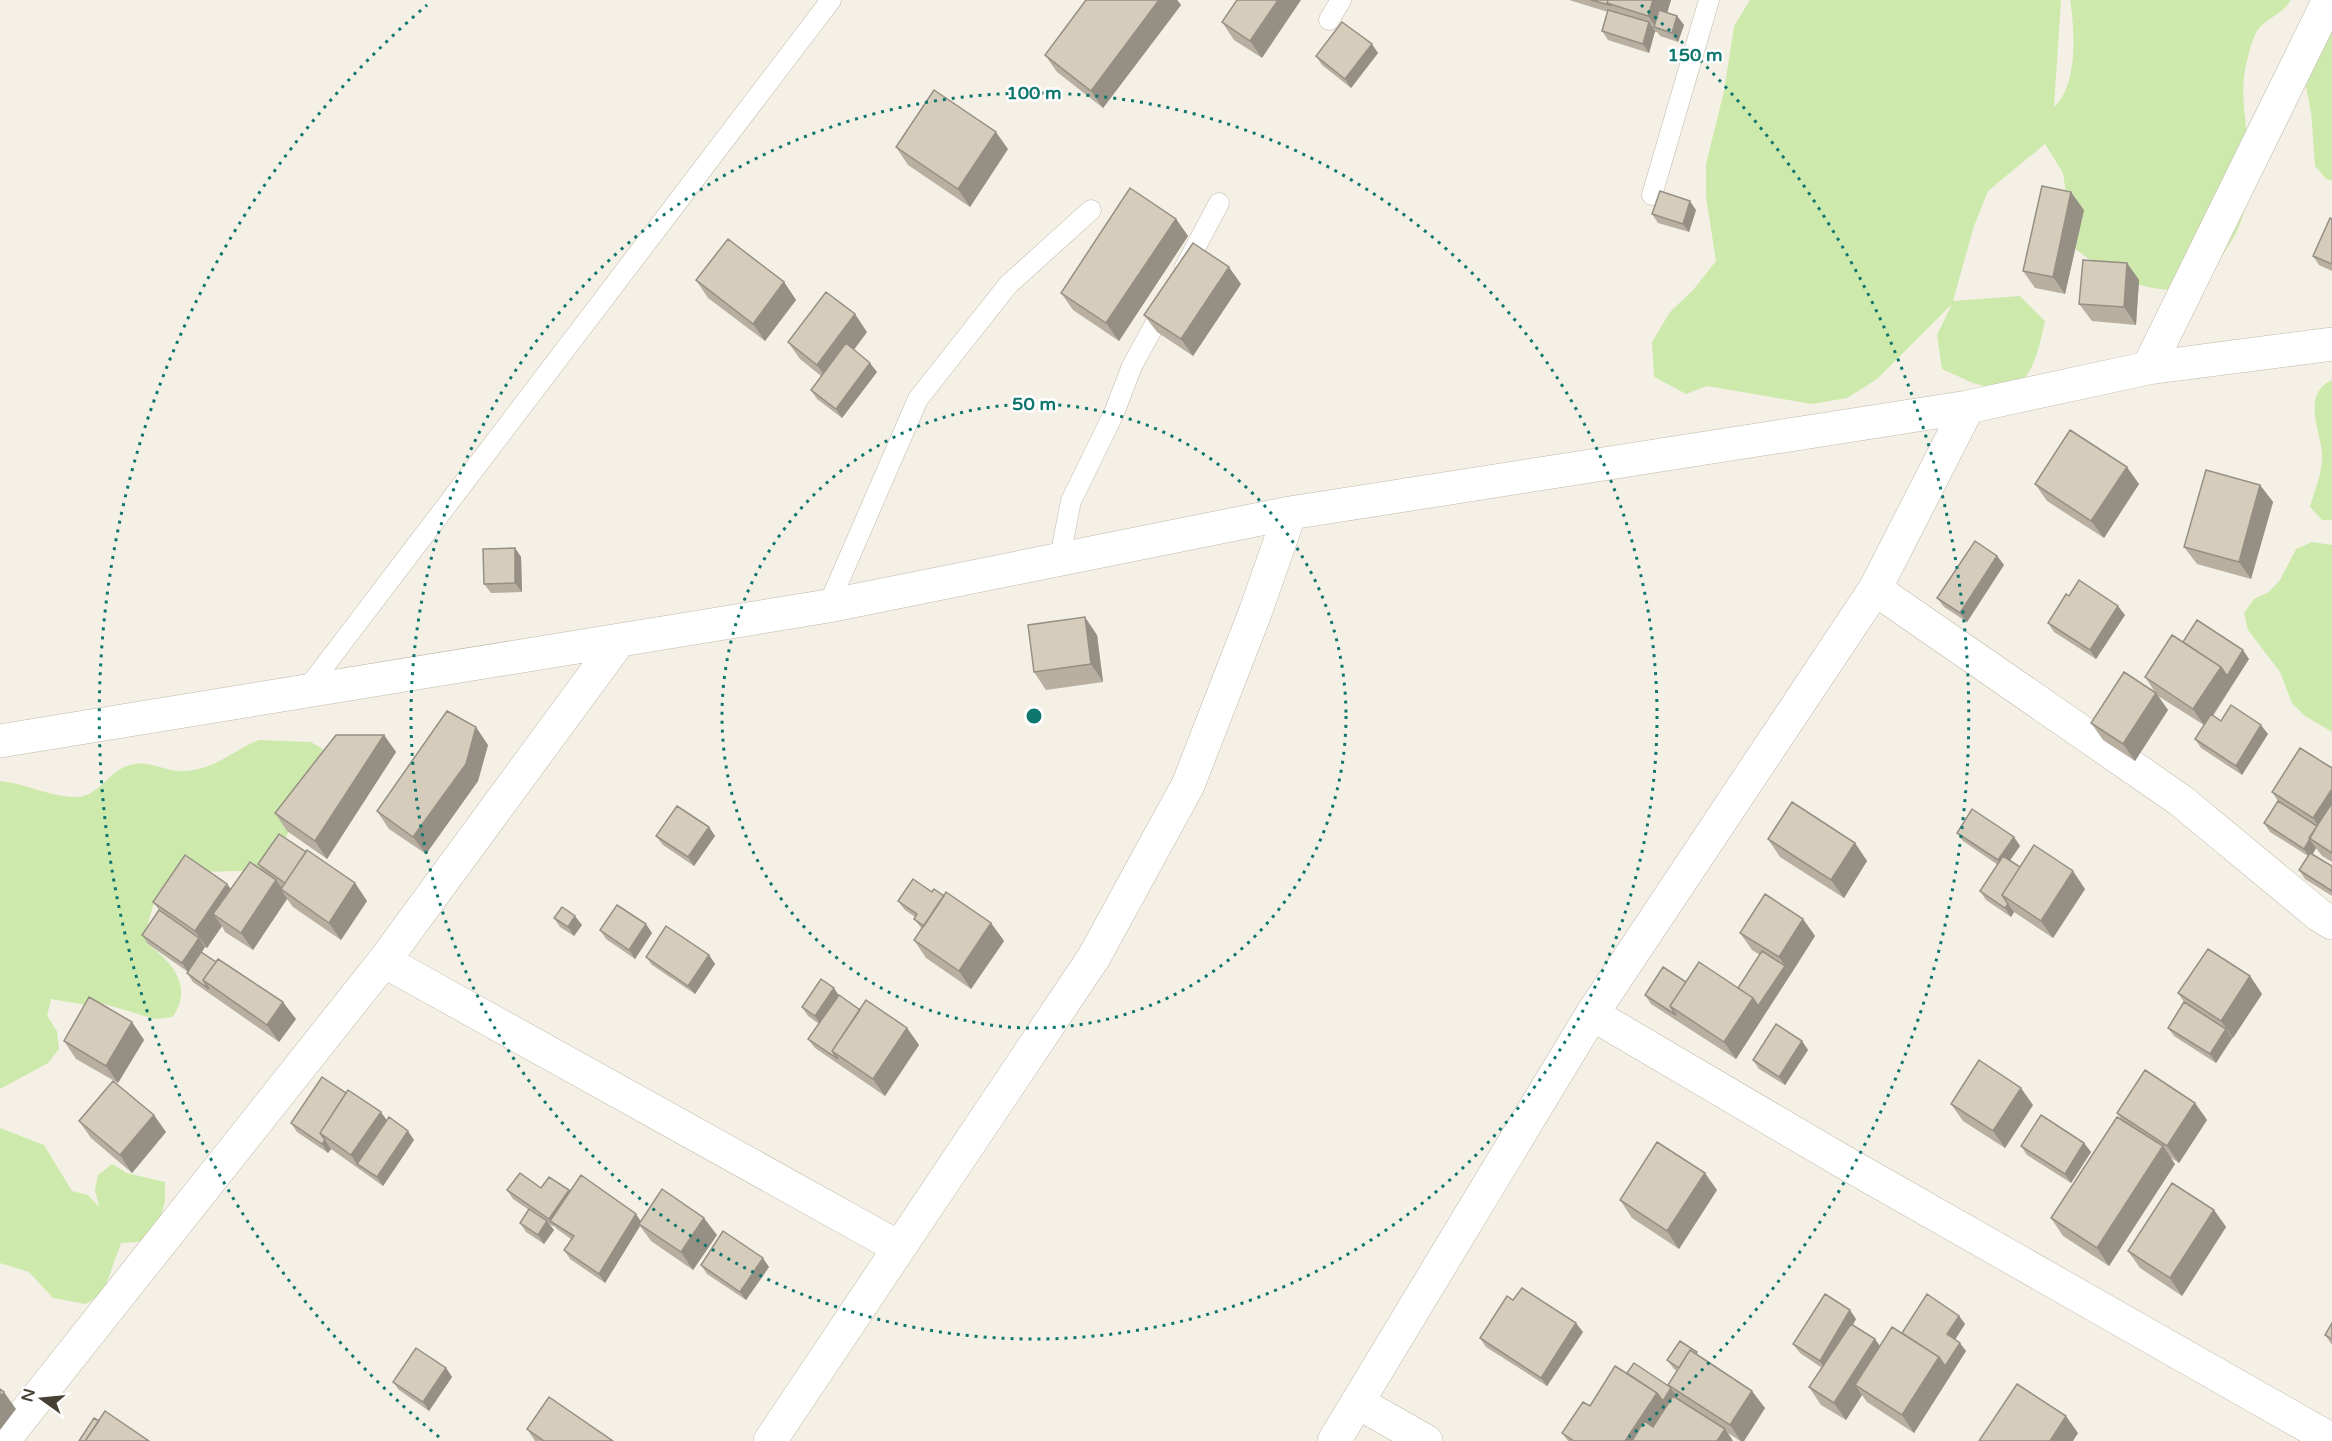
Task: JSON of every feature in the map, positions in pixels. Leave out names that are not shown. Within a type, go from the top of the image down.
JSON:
[{"type":"street","points":[[2148,369],[2330,0]]},
{"type":"street","points":[[0,741],[828,606],[1060,557],[1290,513],[1968,407],[2148,369],[2332,344]]},
{"type":"street","points":[[1334,1441],[1592,1014],[1875,589],[1968,407]]},
{"type":"street","points":[[770,1441],[1094,957],[1188,785],[1255,613],[1290,513]]},
{"type":"street","points":[[1875,589],[2180,800],[2319,915],[2332,922]]},
{"type":"street","points":[[3,1441],[384,960],[619,641]]},
{"type":"street","points":[[384,960],[898,1247]]},
{"type":"street","points":[[1592,1014],[1842,1161],[2332,1440]]},
{"type":"street","points":[[1358,1402],[1426,1441]]},
{"type":"lane","points":[[304,693],[831,0]]},
{"type":"lane","points":[[1329,20],[1341,0]]},
{"type":"lane","points":[[1652,195],[1709,0]]},
{"type":"lane","points":[[1060,557],[1071,501],[1114,413],[1132,366],[1219,203]]},
{"type":"lane","points":[[828,606],[918,399],[1008,285],[1091,210]]},
{"type":"green space","points":[[1750,0],[2061,0],[2054,107],[2062,97],[2071,71],[2073,26],[2070,0],[2291,0],[2258,30],[2251,45],[2246,67],[2243,96],[2249,183],[2241,221],[2222,256],[2190,291],[2152,288],[2123,279],[2096,264],[2066,242],[2068,208],[2063,173],[2045,144],[1988,191],[1974,226],[1953,301],[2020,296],[2045,321],[2034,361],[2024,379],[2008,392],[1973,383],[1942,369],[1937,335],[1952,304],[1877,379],[1847,398],[1812,404],[1707,386],[1686,394],[1654,377],[1652,342],[1670,312],[1693,290],[1716,261],[1706,197],[1706,164],[1724,91],[1734,26]]},
{"type":"green space","points":[[2332,23],[2332,181],[2326,179],[2315,166],[2311,112],[2304,77]]},
{"type":"green space","points":[[2332,380],[2332,520],[2322,520],[2310,507],[2322,464],[2315,405],[2322,387]]},
{"type":"green space","points":[[2312,542],[2332,545],[2332,732],[2305,716],[2292,703],[2280,672],[2248,630],[2244,613],[2254,599],[2269,592],[2280,580],[2296,549]]},
{"type":"green space","points":[[259,740],[311,742],[326,751],[276,859],[260,870],[207,872],[178,881],[153,906],[148,923],[148,944],[172,967],[180,985],[179,1005],[173,1017],[155,1019],[104,1004],[86,1005],[51,999],[47,1016],[57,1031],[59,1049],[48,1063],[0,1089],[0,781],[63,796],[81,796],[89,794],[122,768],[130,765],[144,764],[177,771],[196,770],[215,763]]},
{"type":"green space","points":[[0,1128],[44,1145],[72,1191],[88,1195],[99,1207],[95,1190],[98,1175],[112,1164],[127,1173],[165,1182],[165,1201],[155,1236],[138,1242],[121,1243],[103,1293],[86,1304],[53,1298],[29,1272],[0,1263]]},
{"type":"building","points":[[1086,0],[1159,0],[1091,91],[1045,55]]},
{"type":"building","points":[[1237,0],[1278,0],[1250,41],[1222,22]]},
{"type":"building","points":[[1591,0],[1608,0],[1609,5]]},
{"type":"building","points":[[1608,0],[1653,0],[1648,16],[1607,3]]},
{"type":"building","points":[[1608,10],[1649,22],[1643,44],[1602,31]]},
{"type":"building","points":[[1659,10],[1677,16],[1672,33],[1654,27]]},
{"type":"building","points":[[1342,22],[1372,44],[1345,79],[1316,56]]},
{"type":"building","points":[[934,90],[996,132],[958,189],[896,147]]},
{"type":"building","points":[[2042,186],[2071,192],[2053,277],[2023,271]]},
{"type":"building","points":[[1130,188],[1176,219],[1106,323],[1061,293]]},
{"type":"building","points":[[1660,191],[1690,201],[1683,224],[1652,214]]},
{"type":"building","points":[[2330,218],[2332,219],[2332,264],[2313,256]]},
{"type":"building","points":[[728,239],[784,282],[753,324],[696,280]]},
{"type":"building","points":[[1193,243],[1229,267],[1181,339],[1144,315]]},
{"type":"building","points":[[2083,260],[2127,263],[2124,307],[2079,304]]},
{"type":"building","points":[[826,292],[855,314],[817,365],[788,342]]},
{"type":"building","points":[[846,343],[870,363],[836,409],[811,390]]},
{"type":"building","points":[[2070,430],[2127,467],[2091,521],[2035,484]]},
{"type":"building","points":[[2206,470],[2260,485],[2239,562],[2184,547]]},
{"type":"building","points":[[1975,541],[1997,556],[1960,613],[1937,598]]},
{"type":"building","points":[[515,548],[515,583],[484,584],[483,549]]},
{"type":"building","points":[[2079,580],[2118,606],[2090,650],[2048,623],[2066,594],[2069,596]]},
{"type":"building","points":[[1085,617],[1091,664],[1034,672],[1028,625]]},
{"type":"building","points":[[2197,620],[2243,650],[2227,676],[2221,667],[2183,642]]},
{"type":"building","points":[[2172,635],[2221,667],[2193,709],[2145,677]]},
{"type":"building","points":[[2124,672],[2156,693],[2123,744],[2091,723]]},
{"type":"building","points":[[2231,705],[2261,725],[2236,766],[2195,739],[2211,714],[2221,721]]},
{"type":"building","points":[[447,711],[476,727],[466,764],[413,837],[377,811]]},
{"type":"building","points":[[336,735],[384,735],[315,841],[275,813]]},
{"type":"building","points":[[2300,748],[2332,768],[2332,789],[2313,818],[2272,792]]},
{"type":"building","points":[[2278,801],[2317,826],[2304,849],[2264,823]]},
{"type":"building","points":[[1792,802],[1855,843],[1831,880],[1768,839]]},
{"type":"building","points":[[2332,803],[2332,853],[2309,838]]},
{"type":"building","points":[[677,806],[709,827],[688,857],[656,836]]},
{"type":"building","points":[[1972,809],[2014,837],[1998,860],[1957,833]]},
{"type":"building","points":[[279,834],[306,852],[285,883],[258,864]]},
{"type":"building","points":[[2034,845],[2073,871],[2041,921],[2002,895]]},
{"type":"building","points":[[307,850],[355,883],[329,923],[281,889]]},
{"type":"building","points":[[2310,853],[2332,866],[2332,891],[2299,870]]},
{"type":"building","points":[[185,855],[227,884],[195,931],[153,902]]},
{"type":"building","points":[[2003,856],[2020,867],[2002,895],[2008,904],[2005,908],[1980,891]]},
{"type":"building","points":[[250,862],[276,880],[241,933],[213,914]]},
{"type":"building","points":[[913,879],[932,892],[934,889],[944,896],[924,926],[914,919],[917,914],[898,901]]},
{"type":"building","points":[[946,892],[991,923],[959,971],[914,940]]},
{"type":"building","points":[[1765,894],[1803,919],[1779,957],[1740,933]]},
{"type":"building","points":[[617,905],[646,924],[629,950],[600,930]]},
{"type":"building","points":[[562,907],[575,916],[568,927],[554,918]]},
{"type":"building","points":[[159,910],[199,938],[182,963],[142,935]]},
{"type":"building","points":[[666,926],[709,955],[688,986],[646,957]]},
{"type":"building","points":[[2208,949],[2250,976],[2221,1021],[2178,993]]},
{"type":"building","points":[[1762,951],[1785,966],[1758,1006],[1753,998],[1738,988]]},
{"type":"building","points":[[201,952],[216,962],[203,980],[209,989],[187,973]]},
{"type":"building","points":[[218,959],[283,1002],[267,1025],[203,980]]},
{"type":"building","points":[[1699,962],[1753,998],[1724,1042],[1670,1006]]},
{"type":"building","points":[[1663,967],[1686,982],[1670,1006],[1676,1015],[1645,995]]},
{"type":"building","points":[[821,979],[834,988],[815,1016],[802,1007]]},
{"type":"building","points":[[839,995],[860,1010],[832,1051],[838,1059],[808,1039]]},
{"type":"building","points":[[89,997],[132,1022],[106,1066],[64,1041]]},
{"type":"building","points":[[866,1000],[907,1028],[873,1079],[832,1051]]},
{"type":"building","points":[[2184,1002],[2226,1029],[2210,1054],[2168,1028]]},
{"type":"building","points":[[1776,1024],[1802,1041],[1779,1077],[1753,1060]]},
{"type":"building","points":[[1979,1060],[2021,1088],[1993,1131],[1951,1104]]},
{"type":"building","points":[[2145,1070],[2195,1103],[2167,1146],[2117,1113]]},
{"type":"building","points":[[322,1077],[346,1093],[320,1133],[325,1140],[322,1144],[291,1123]]},
{"type":"building","points":[[113,1081],[154,1115],[120,1155],[79,1121]]},
{"type":"building","points":[[348,1090],[381,1112],[351,1155],[320,1133]]},
{"type":"building","points":[[2041,1115],[2084,1143],[2065,1174],[2021,1146]]},
{"type":"building","points":[[389,1117],[408,1131],[377,1177],[357,1164]]},
{"type":"building","points":[[2117,1117],[2163,1146],[2097,1248],[2051,1218]]},
{"type":"building","points":[[1657,1142],[1705,1173],[1667,1231],[1620,1200]]},
{"type":"building","points":[[520,1173],[541,1188],[549,1177],[569,1190],[549,1219],[507,1190]]},
{"type":"building","points":[[581,1175],[636,1214],[599,1274],[564,1250],[574,1236],[550,1221]]},
{"type":"building","points":[[2172,1183],[2214,1210],[2170,1278],[2128,1251]]},
{"type":"building","points":[[662,1189],[704,1218],[681,1252],[639,1224]]},
{"type":"building","points":[[529,1209],[547,1221],[538,1235],[520,1223]]},
{"type":"building","points":[[723,1231],[763,1258],[740,1292],[701,1265]]},
{"type":"building","points":[[1522,1288],[1576,1323],[1541,1378],[1480,1338],[1507,1296],[1513,1300]]},
{"type":"building","points":[[1825,1294],[1850,1310],[1820,1361],[1793,1344]]},
{"type":"building","points":[[1927,1294],[1959,1316],[1947,1334],[1960,1343],[1945,1366],[1939,1357],[1902,1333]]},
{"type":"building","points":[[2332,1323],[2332,1339],[2325,1335]]},
{"type":"building","points":[[1851,1324],[1875,1339],[1834,1403],[1809,1387]]},
{"type":"building","points":[[1892,1327],[1939,1357],[1902,1415],[1855,1385]]},
{"type":"building","points":[[1680,1341],[1697,1352],[1696,1354],[1690,1350],[1679,1368],[1667,1360]]},
{"type":"building","points":[[416,1348],[446,1368],[423,1402],[393,1382]]},
{"type":"building","points":[[1690,1350],[1752,1391],[1730,1425],[1668,1385]]},
{"type":"building","points":[[1634,1363],[1671,1388],[1663,1401],[1657,1393],[1627,1373]]},
{"type":"building","points":[[1615,1366],[1657,1393],[1625,1441],[1574,1441],[1562,1433],[1583,1402],[1590,1406]]},
{"type":"building","points":[[2017,1384],[2066,1416],[2050,1441],[1979,1441]]},
{"type":"building","points":[[1673,1396],[1725,1429],[1717,1441],[1632,1441],[1644,1421],[1653,1427]]},
{"type":"building","points":[[549,1397],[613,1441],[544,1441],[527,1429]]},
{"type":"building","points":[[105,1411],[149,1441],[85,1441]]},
{"type":"building","points":[[94,1418],[99,1421],[85,1441],[79,1441]]}]
